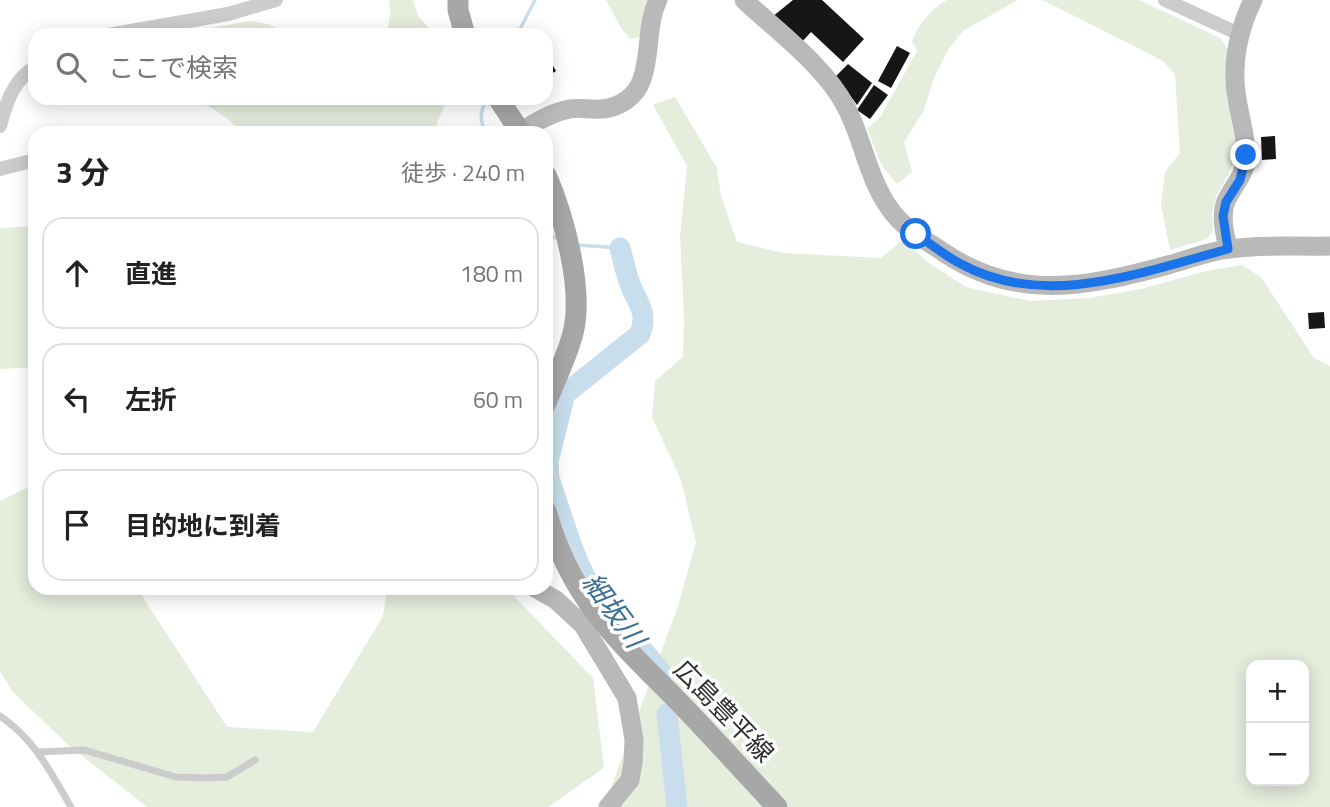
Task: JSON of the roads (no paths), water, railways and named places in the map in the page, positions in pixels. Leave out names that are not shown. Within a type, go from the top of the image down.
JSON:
[{"type":"main road","points":[[458,0],[463,28]]},
{"type":"main road","points":[[502,105],[515,126]]},
{"type":"main road","points":[[553,193],[567,240],[577,304],[573,332],[553,385]]},
{"type":"main road","name":"広島豊平線","points":[[553,542],[577,587],[602,624],[777,807]]},
{"type":"street","points":[[148,28],[228,14],[275,0]]},
{"type":"street","points":[[530,126],[542,118],[565,110],[580,107],[599,110],[615,107],[630,98],[642,81],[658,0]]},
{"type":"street","points":[[744,0],[833,85],[848,109],[881,197],[891,212],[916,234],[961,265],[995,278],[1027,285],[1058,287],[1136,274],[1228,249],[1330,246]]},
{"type":"street","points":[[1165,0],[1239,34]]},
{"type":"street","points":[[1228,249],[1223,216],[1226,202],[1240,180],[1246,155],[1236,96],[1235,70],[1239,34],[1253,0]]},
{"type":"street","points":[[0,126],[7,100],[28,70]]},
{"type":"street","points":[[0,169],[28,162]]},
{"type":"street","points":[[547,595],[583,625],[627,698],[634,740],[633,763],[630,780],[608,807]]},
{"type":"lane","points":[[0,716],[20,730],[38,752],[71,807]]},
{"type":"lane","points":[[38,752],[84,750],[176,777],[196,778],[226,777],[254,760]]},
{"type":"waterway","name":"細坂川","points":[[521,28],[535,0]]},
{"type":"waterway","name":"細坂川","points":[[483,126],[481,116],[484,105]]},
{"type":"waterway","name":"細坂川","points":[[553,236],[560,240]]},
{"type":"waterway","name":"細坂川","points":[[577,245],[620,248]]},
{"type":"waterway","name":"細坂川","points":[[553,441],[565,394],[640,334],[642,312],[629,281],[620,248]]},
{"type":"waterway","name":"細坂川","points":[[553,491],[577,559],[592,590],[608,613],[662,674]]},
{"type":"waterway","name":"細坂川","points":[[667,714],[677,807]]}]
